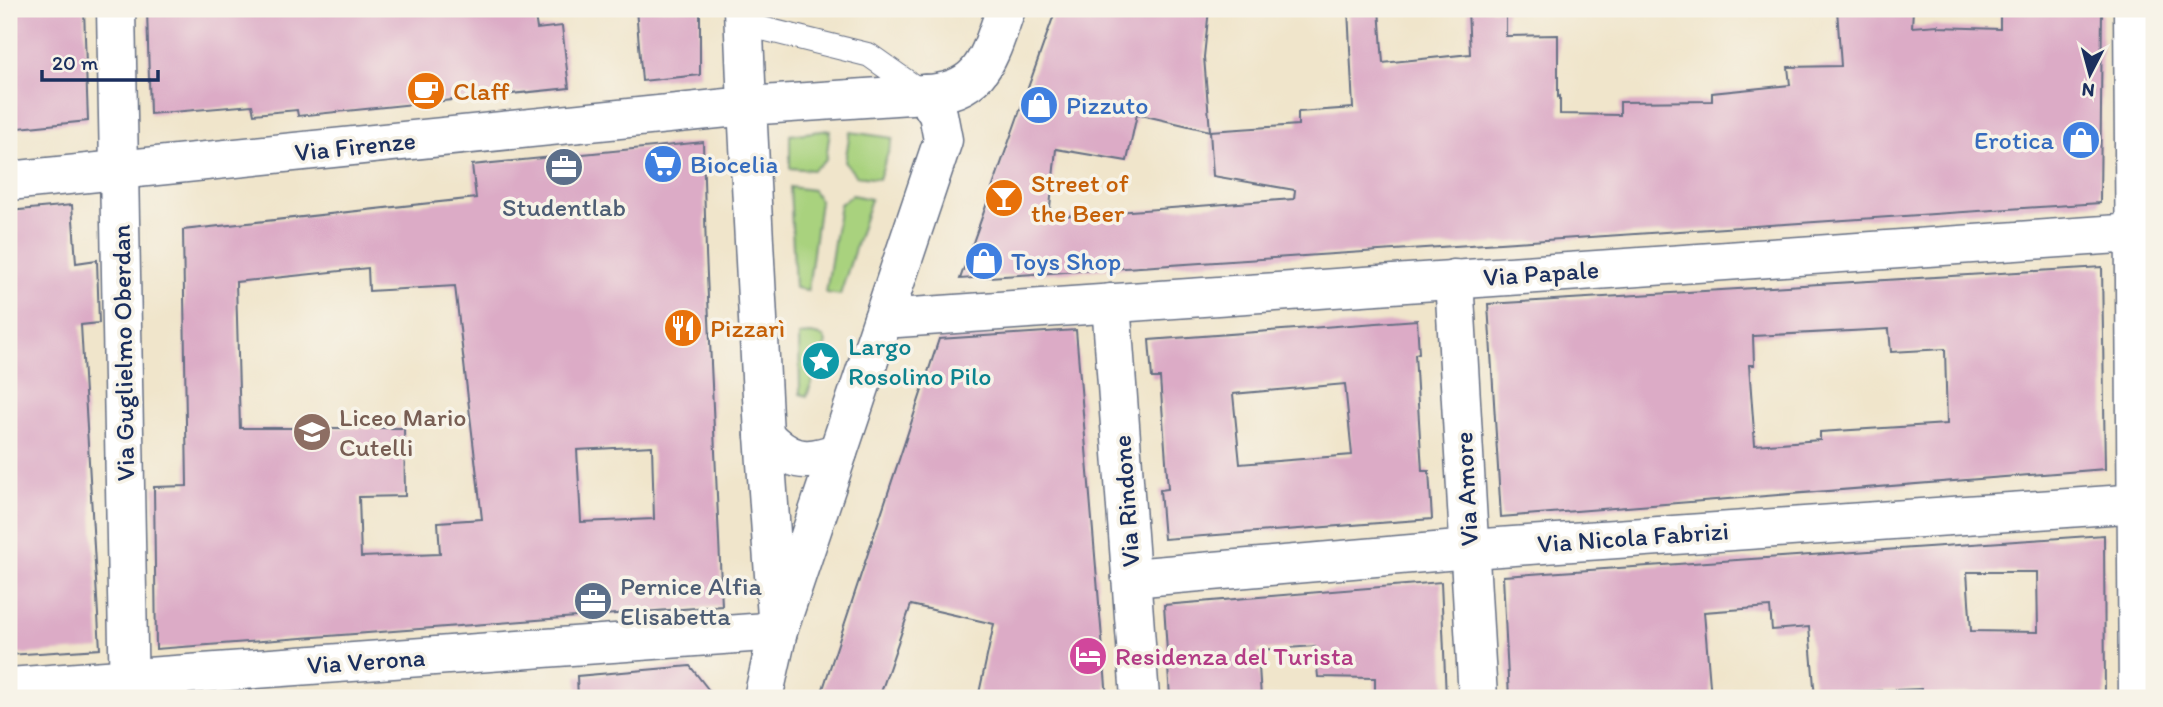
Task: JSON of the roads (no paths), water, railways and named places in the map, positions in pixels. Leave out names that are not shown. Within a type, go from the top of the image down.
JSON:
[{"type":"street","name":"Via Guglielmo Oberdan","points":[[116,9],[129,688]]},
{"type":"street","name":"Via Firenze","points":[[9,181],[747,106],[942,94],[962,87],[984,67],[1006,9]]},
{"type":"street","points":[[2133,9],[2144,141],[2134,233],[2145,502],[2138,698]]},
{"type":"street","points":[[743,16],[764,435],[778,631]]},
{"type":"street","points":[[763,698],[778,631],[943,141],[938,114],[926,94]]},
{"type":"street","name":"Via Papale","points":[[883,318],[2134,233]]},
{"type":"street","name":"Via Amore","points":[[1454,279],[1478,698]]},
{"type":"street","name":"Via Rindone","points":[[1111,303],[1140,698]]},
{"type":"street","points":[[764,435],[778,450],[797,459],[818,460],[838,452]]},
{"type":"street","name":"Via Nicola Fabrizi","points":[[1131,578],[1470,549],[2145,502]]},
{"type":"street","name":"Via Verona","points":[[9,687],[129,688],[778,631]]},
{"type":"lane","points":[[743,16],[869,55],[926,94]]},
{"type":"place","name":"Claff","points":[[426,91]]},
{"type":"place","name":"Pizzuto","points":[[1039,105]]},
{"type":"place","name":"Erotica","points":[[2081,140]]},
{"type":"place","name":"Biocelia","points":[[663,164]]},
{"type":"place","name":"Studentlab","points":[[564,167]]},
{"type":"place","name":"Street of the Beer","points":[[1004,198]]},
{"type":"place","name":"Toys Shop","points":[[984,261]]},
{"type":"place","name":"Pizzarì","points":[[683,328]]},
{"type":"place","name":"Largo Rosolino Pilo","points":[[821,361]]},
{"type":"place","name":"Liceo Mario Cutelli","points":[[312,432]]},
{"type":"place","name":"Pernice Alfia Elisabetta","points":[[593,601]]},
{"type":"place","name":"Residenza del Turista","points":[[1088,656]]}]
